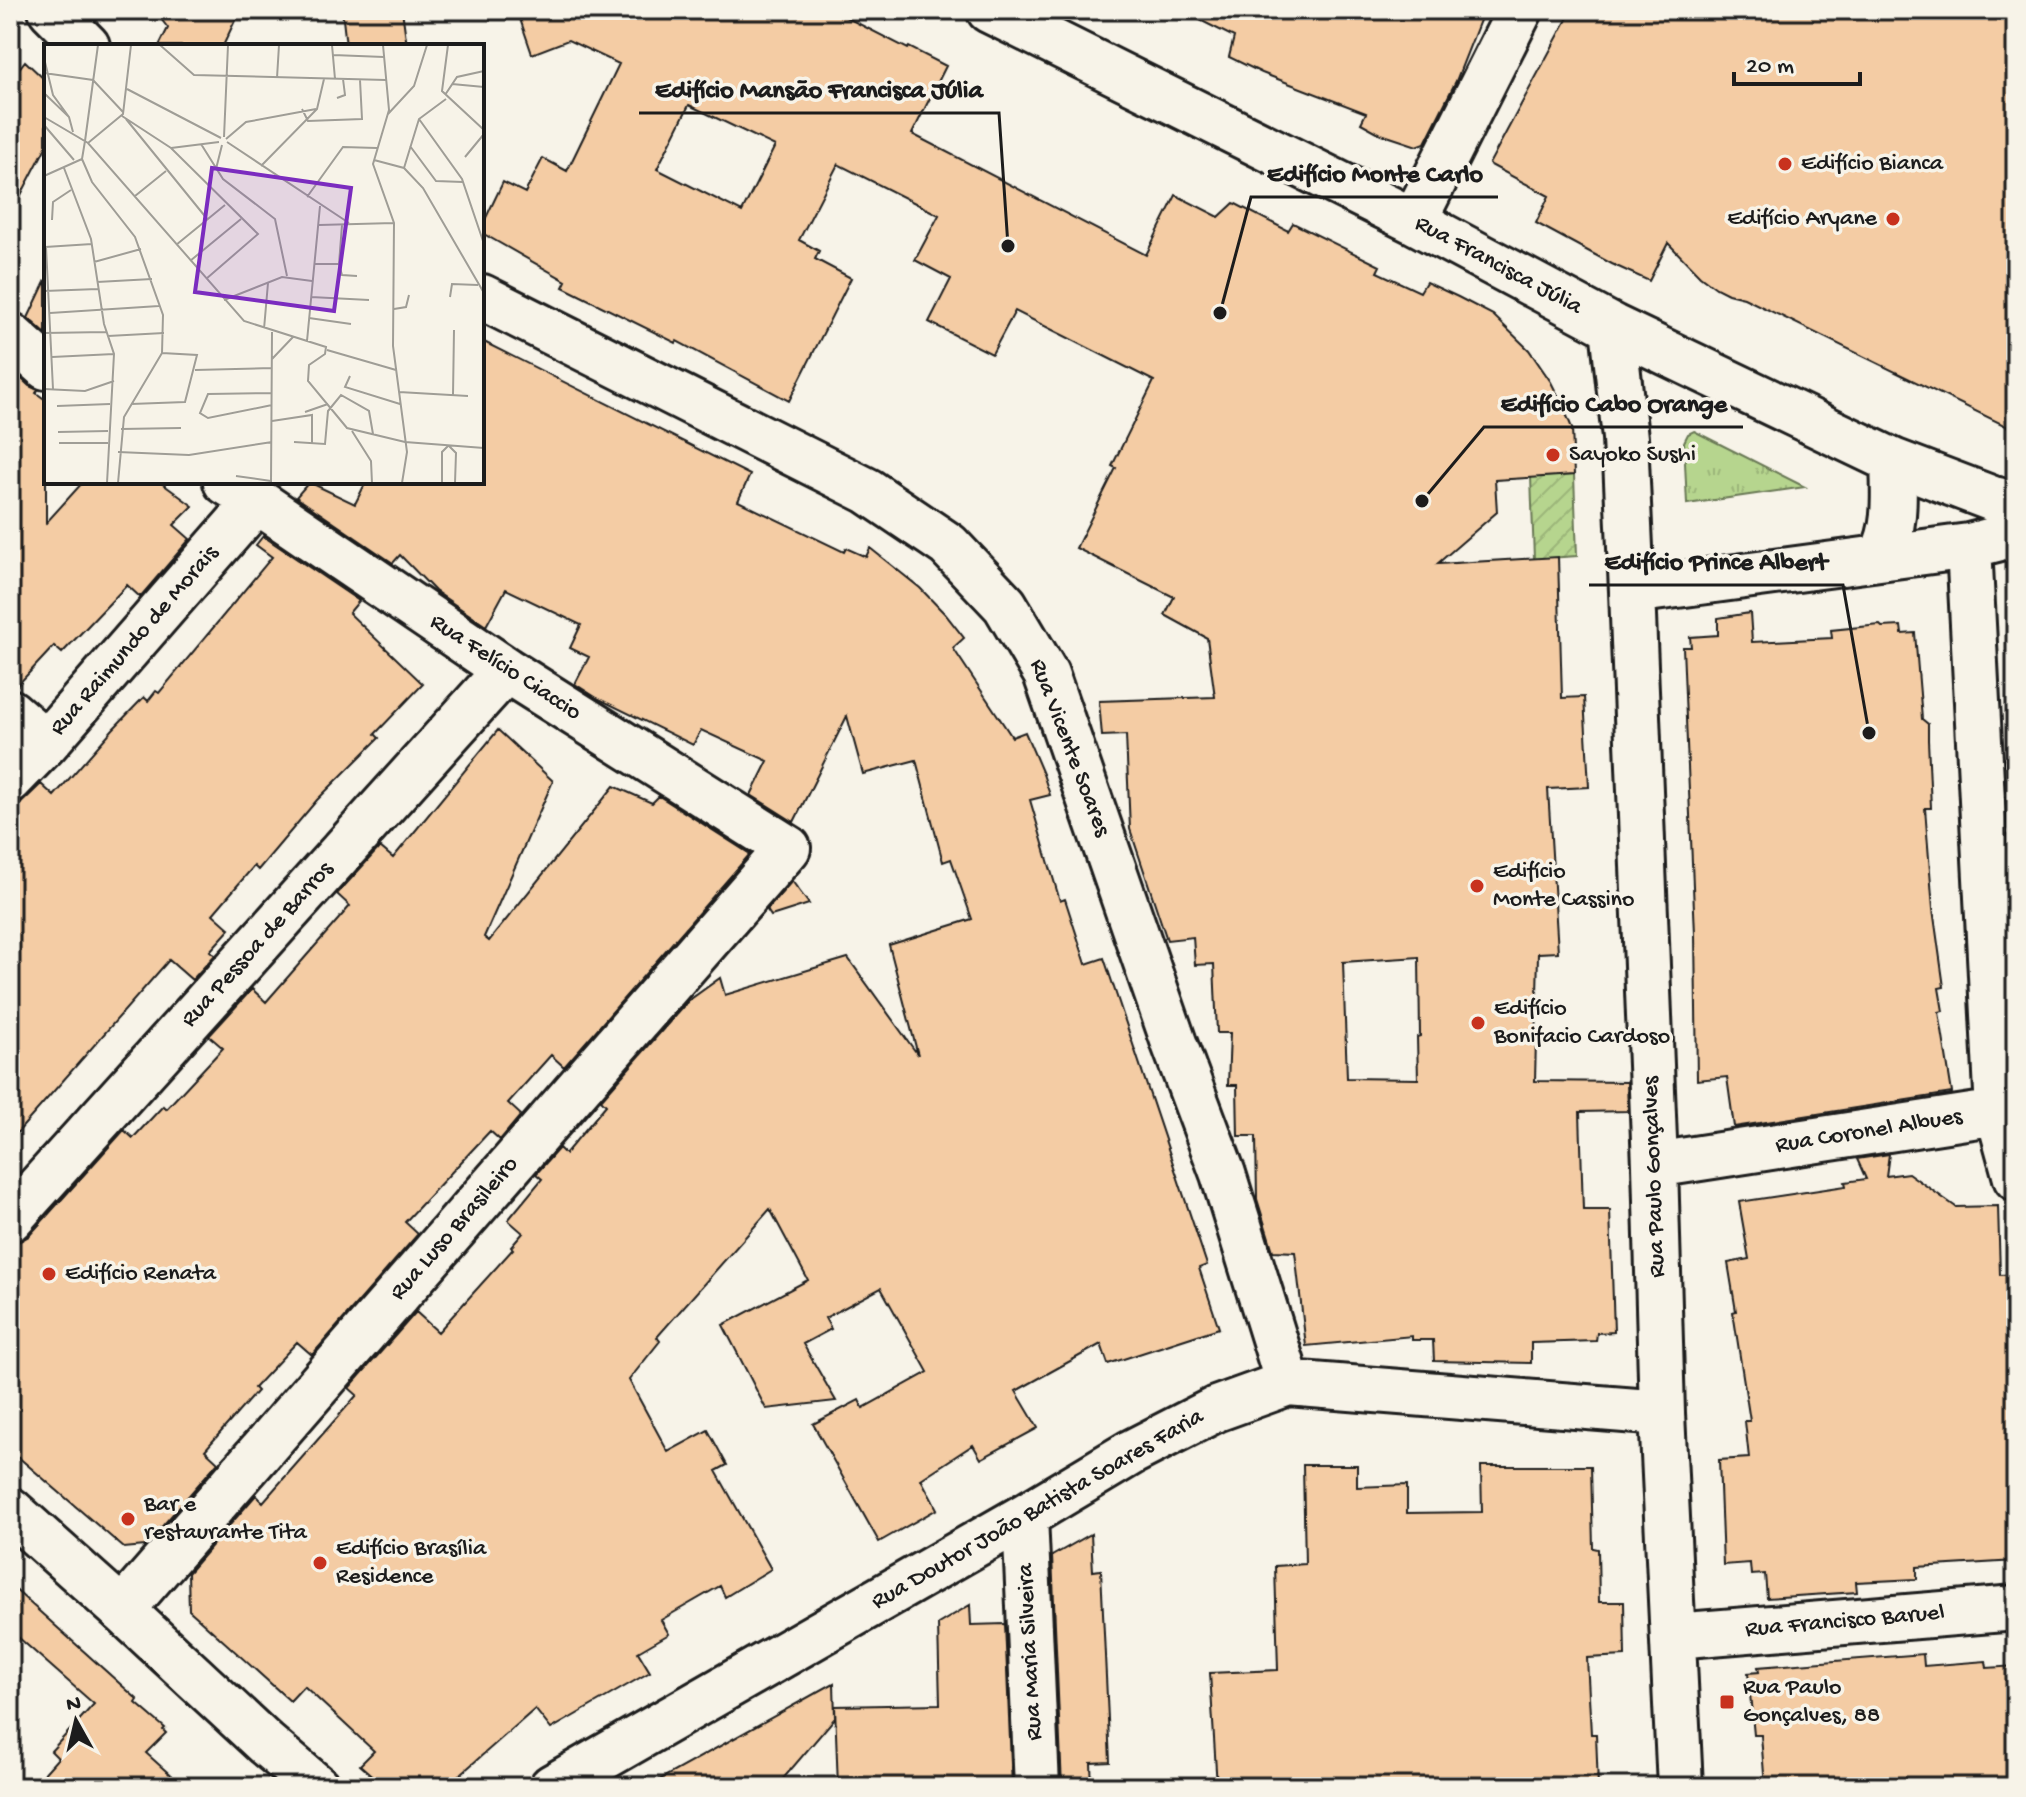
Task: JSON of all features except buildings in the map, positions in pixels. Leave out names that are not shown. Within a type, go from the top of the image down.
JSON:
[{"type":"street","name":"Rua Francisca Júlia","points":[[989,10],[1414,221],[1613,327],[1893,461],[1993,499],[2016,504]]},
{"type":"street","points":[[1414,221],[1520,10]]},
{"type":"street","points":[[54,12],[85,44]]},
{"type":"street","name":"Rua Vicente Soares","points":[[484,298],[868,491],[948,545],[1005,605],[1046,674],[1174,1043],[1223,1174],[1288,1383]]},
{"type":"street","name":"Rua Paulo Gonçalves","points":[[1613,327],[1625,438],[1655,1165],[1662,1413],[1680,1787]]},
{"type":"street","points":[[10,335],[44,365]]},
{"type":"street","points":[[1881,557],[1891,533],[1893,461]]},
{"type":"street","name":"Rua Felício Ciaccio","points":[[242,492],[506,670],[788,848]]},
{"type":"street","name":"Rua Raimundo de Morais","points":[[10,780],[46,743],[242,492]]},
{"type":"street","points":[[1632,591],[1969,546],[2016,534]]},
{"type":"street","points":[[1969,546],[1998,1112],[2016,1178]]},
{"type":"street","name":"Rua Pessoa de Barros","points":[[10,1219],[506,670]]},
{"type":"street","points":[[10,712],[46,743]]},
{"type":"street","name":"Rua Luso Brasileiro","points":[[122,1610],[788,848]]},
{"type":"street","name":"Rua Coronel Albues","points":[[1655,1165],[1998,1112]]},
{"type":"street","name":"Rua Doutor João Batista Soares Faria","points":[[552,1787],[1132,1452],[1216,1409],[1288,1383],[1662,1413]]},
{"type":"street","points":[[10,1510],[317,1787]]},
{"type":"street","name":"Rua Maria Silveira","points":[[1025,1516],[1037,1787]]},
{"type":"street","name":"Rua Francisco Baruel","points":[[1674,1636],[2016,1608]]},
{"type":"green space","points":[[1694,431],[1805,487],[1687,504],[1684,442],[1688,434]]},
{"type":"green space","points":[[1574,475],[1577,556],[1534,559],[1531,477]]},
{"type":"place","name":"Edifício Bianca","points":[[1785,164]]},
{"type":"place","name":"Edifício Aryane","points":[[1893,219]]},
{"type":"place","name":"Edifício Mansão Francisca Júlia","points":[[1008,246]]},
{"type":"place","name":"Edifício Monte Carlo","points":[[1220,313]]},
{"type":"place","name":"Sayoko Sushi","points":[[1553,455]]},
{"type":"place","name":"Edifício Cabo Orange","points":[[1422,501]]},
{"type":"place","name":"Edifício Prince Albert","points":[[1869,733]]},
{"type":"place","name":"Edifício Monte Cassino","points":[[1477,886]]},
{"type":"place","name":"Edifício Bonifacio Cardoso","points":[[1478,1023]]},
{"type":"place","name":"Edifício Renata","points":[[49,1274]]},
{"type":"place","name":"Bar e restaurante Tita","points":[[128,1519]]},
{"type":"place","name":"Edifício Brasília Residence","points":[[320,1563]]},
{"type":"place","name":"Rua Paulo Gonçalves, 88","points":[[1727,1702]]}]
